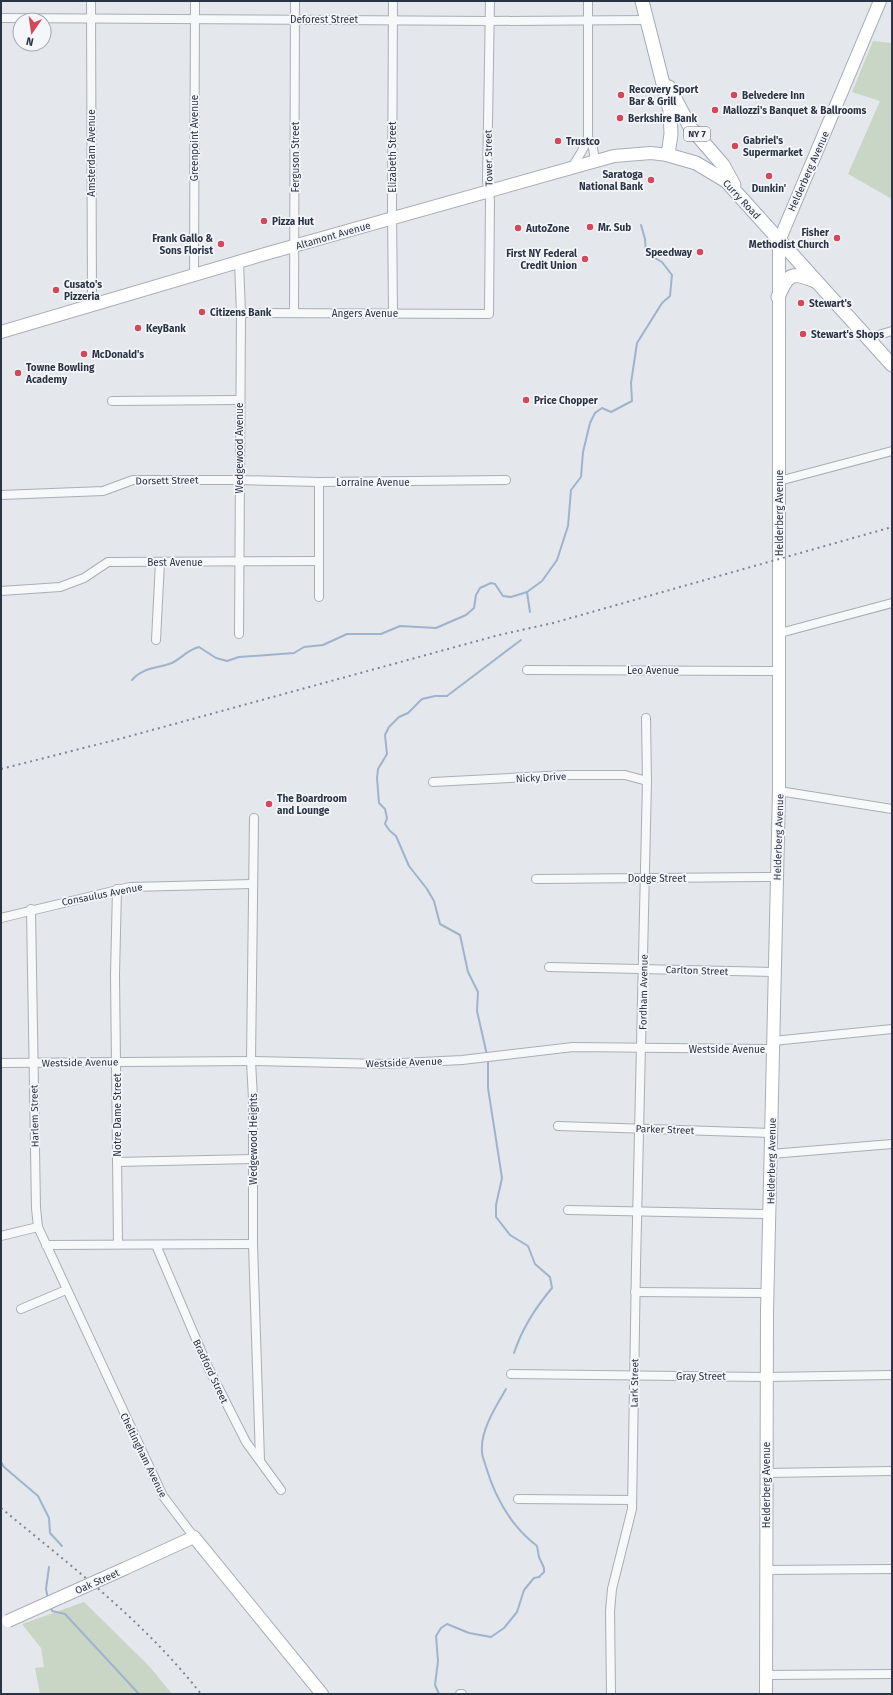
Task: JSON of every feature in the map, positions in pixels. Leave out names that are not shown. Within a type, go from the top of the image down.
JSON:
[{"type":"main road","name":"NY 7","points":[[642,1],[661,70],[670,111],[671,134],[668,155]]},
{"type":"main road","name":"NY 7","points":[[661,70],[690,126],[723,165],[739,194]]},
{"type":"main road","name":"Curry Road","points":[[668,155],[686,159],[712,171],[726,181],[892,364]]},
{"type":"main road","points":[[778,297],[785,280],[790,276],[802,276],[816,282]]},
{"type":"street","name":"Amsterdam Avenue","points":[[91,1],[92,305]]},
{"type":"street","name":"Greenpoint Avenue","points":[[194,276],[196,1]]},
{"type":"street","name":"Ferguson Street","points":[[294,312],[295,1]]},
{"type":"street","name":"Elizabeth Street","points":[[393,1],[393,313]]},
{"type":"street","name":"Tower Street","points":[[489,314],[489,192],[487,181],[490,1]]},
{"type":"street","points":[[571,169],[582,152],[588,138],[588,1]]},
{"type":"street","name":"Helderberg Avenue","points":[[766,1694],[767,1293],[779,791],[779,241],[880,1]]},
{"type":"street","name":"Deforest Street","points":[[1,18],[91,17],[490,21],[647,20]]},
{"type":"street","points":[[588,138],[593,148],[595,162]]},
{"type":"street","name":"Altamont Avenue","points":[[1,332],[392,218],[625,154],[650,153],[668,155]]},
{"type":"street","name":"Wedgewood Avenue","points":[[239,262],[241,313],[239,400],[239,634]]},
{"type":"street","name":"Angers Avenue","points":[[241,313],[294,312],[489,314]]},
{"type":"street","points":[[868,338],[892,331]]},
{"type":"street","points":[[112,401],[239,400]]},
{"type":"street","points":[[779,481],[892,451]]},
{"type":"street","name":"Dorsett Street","points":[[1,495],[103,491],[133,480],[239,480]]},
{"type":"street","name":"Lorraine Avenue","points":[[239,480],[320,482],[506,480]]},
{"type":"street","points":[[319,597],[320,482]]},
{"type":"street","name":"Best Avenue","points":[[1,592],[60,588],[84,578],[108,562],[319,561]]},
{"type":"street","points":[[156,640],[160,562]]},
{"type":"street","points":[[780,633],[892,603]]},
{"type":"street","name":"Leo Avenue","points":[[527,670],[780,671]]},
{"type":"street","name":"Fordham Avenue","points":[[636,1265],[646,879],[646,718]]},
{"type":"street","name":"Nicky Drive","points":[[434,782],[566,775],[625,775],[647,781]]},
{"type":"street","points":[[779,791],[892,808]]},
{"type":"street","name":"Wedgewood Heights","points":[[254,818],[252,1061],[253,1244],[260,1460]]},
{"type":"street","name":"Dodge Street","points":[[536,879],[777,877]]},
{"type":"street","name":"Consaulus Avenue","points":[[1,918],[31,909],[117,889],[143,886],[253,884]]},
{"type":"street","name":"Notre Dame Street","points":[[117,889],[116,975],[118,1061],[118,1244]]},
{"type":"street","name":"Harlem Street","points":[[31,909],[36,1208],[38,1227]]},
{"type":"street","name":"Carlton Street","points":[[549,967],[774,972]]},
{"type":"street","name":"Westside Avenue","points":[[1,1063],[252,1061],[382,1064],[483,1058],[573,1047],[642,1048],[773,1045],[892,1029]]},
{"type":"street","name":"Parker Street","points":[[558,1126],[772,1132]]},
{"type":"street","points":[[771,1154],[892,1144]]},
{"type":"street","points":[[117,1162],[253,1159]]},
{"type":"street","points":[[568,1210],[637,1210],[770,1214]]},
{"type":"street","points":[[1,1236],[38,1227]]},
{"type":"street","name":"Cheltingham Avenue","points":[[38,1227],[163,1496],[194,1537],[322,1694]]},
{"type":"street","points":[[46,1245],[253,1244]]},
{"type":"street","name":"Bradford Street","points":[[156,1245],[208,1367],[246,1442],[281,1490]]},
{"type":"street","name":"Lark Street","points":[[611,1694],[610,1612],[612,1589],[632,1509],[636,1265]]},
{"type":"street","points":[[21,1309],[66,1290]]},
{"type":"street","points":[[635,1292],[767,1293]]},
{"type":"street","name":"Gray Street","points":[[511,1374],[766,1377],[892,1375]]},
{"type":"street","points":[[766,1472],[892,1471]]},
{"type":"street","points":[[518,1499],[632,1500]]},
{"type":"street","name":"Oak Street","points":[[5,1623],[194,1537]]},
{"type":"street","points":[[767,1570],[892,1569]]},
{"type":"street","points":[[766,1675],[892,1674]]},
{"type":"green space","points":[[873,41],[892,43],[892,199],[848,174],[880,101],[852,92]]},
{"type":"green space","points":[[84,1602],[149,1666],[172,1694],[40,1694],[35,1668],[44,1667],[41,1648],[22,1624]]},
{"type":"waterway","points":[[530,612],[527,592],[542,581],[557,560],[568,526],[571,490],[581,477],[583,452],[590,423],[595,413],[602,408],[611,412],[632,401],[631,383],[637,343],[662,303],[670,296],[672,275],[662,262],[646,253],[645,239],[641,225]]},
{"type":"waterway","points":[[132,680],[145,670],[172,663],[191,650],[199,647],[216,658],[227,661],[239,657],[294,653],[304,647],[323,645],[347,634],[381,634],[400,626],[436,628],[466,615],[474,608],[476,595],[480,588],[491,583],[495,584],[503,596],[511,597],[527,592]]},
{"type":"waterway","points":[[487,1055],[477,1011],[478,992],[468,972],[460,935],[440,924],[434,901],[427,889],[409,866],[396,836],[385,824],[387,818],[385,809],[379,803],[377,778],[378,769],[387,754],[385,735],[389,727],[399,717],[408,713],[422,699],[435,696],[447,696],[521,640]]},
{"type":"waterway","points":[[488,1059],[488,1088],[502,1178],[496,1205],[496,1217],[510,1235],[528,1246],[535,1264],[550,1277],[552,1288],[530,1319],[514,1353]]},
{"type":"waterway","points":[[439,1694],[435,1685],[438,1661],[436,1636],[441,1628],[447,1624],[469,1633],[491,1637],[504,1628],[517,1612],[524,1590],[534,1578],[539,1577],[544,1572],[537,1546],[519,1529],[505,1510],[494,1489],[482,1456],[482,1444],[486,1427],[493,1411],[506,1389]]},
{"type":"waterway","points":[[1,1462],[4,1467],[38,1496],[49,1518],[50,1533],[62,1546]]},
{"type":"waterway","points":[[48,1599],[46,1589],[49,1567]]},
{"type":"waterway","points":[[51,1607],[52,1611],[65,1614],[139,1694]]},
{"type":"railway","points":[[1,769],[123,738],[499,635],[553,623],[892,527]]},
{"type":"railway","points":[[1,1508],[80,1573],[132,1619],[156,1643],[201,1694]]},
{"type":"place","name":"Recovery Sport Bar & Grill","points":[[621,95]]},
{"type":"place","name":"Belvedere Inn","points":[[734,95]]},
{"type":"place","name":"Mallozzi's Banquet & Ballrooms","points":[[715,110]]},
{"type":"place","name":"Berkshire Bank","points":[[620,118]]},
{"type":"place","name":"Trustco","points":[[558,141]]},
{"type":"place","name":"Gabriel's Supermarket","points":[[735,146]]},
{"type":"place","name":"Dunkin'","points":[[769,176]]},
{"type":"place","name":"Saratoga National Bank","points":[[651,180]]},
{"type":"place","name":"Pizza Hut","points":[[264,221]]},
{"type":"place","name":"Mr. Sub","points":[[590,227]]},
{"type":"place","name":"AutoZone","points":[[518,228]]},
{"type":"place","name":"Fisher Methodist Church","points":[[837,238]]},
{"type":"place","name":"Frank Gallo & Sons Florist","points":[[221,244]]},
{"type":"place","name":"Speedway","points":[[700,252]]},
{"type":"place","name":"First NY Federal Credit Union","points":[[585,259]]},
{"type":"place","name":"Cusato's Pizzeria","points":[[56,290]]},
{"type":"place","name":"Stewart's","points":[[801,303]]},
{"type":"place","name":"Citizens Bank","points":[[202,312]]},
{"type":"place","name":"KeyBank","points":[[138,328]]},
{"type":"place","name":"Stewart's Shops","points":[[803,334]]},
{"type":"place","name":"McDonald's","points":[[84,354]]},
{"type":"place","name":"Towne Bowling Academy","points":[[18,373]]},
{"type":"place","name":"Price Chopper","points":[[526,400]]},
{"type":"place","name":"The Boardroom and Lounge","points":[[269,804]]}]
